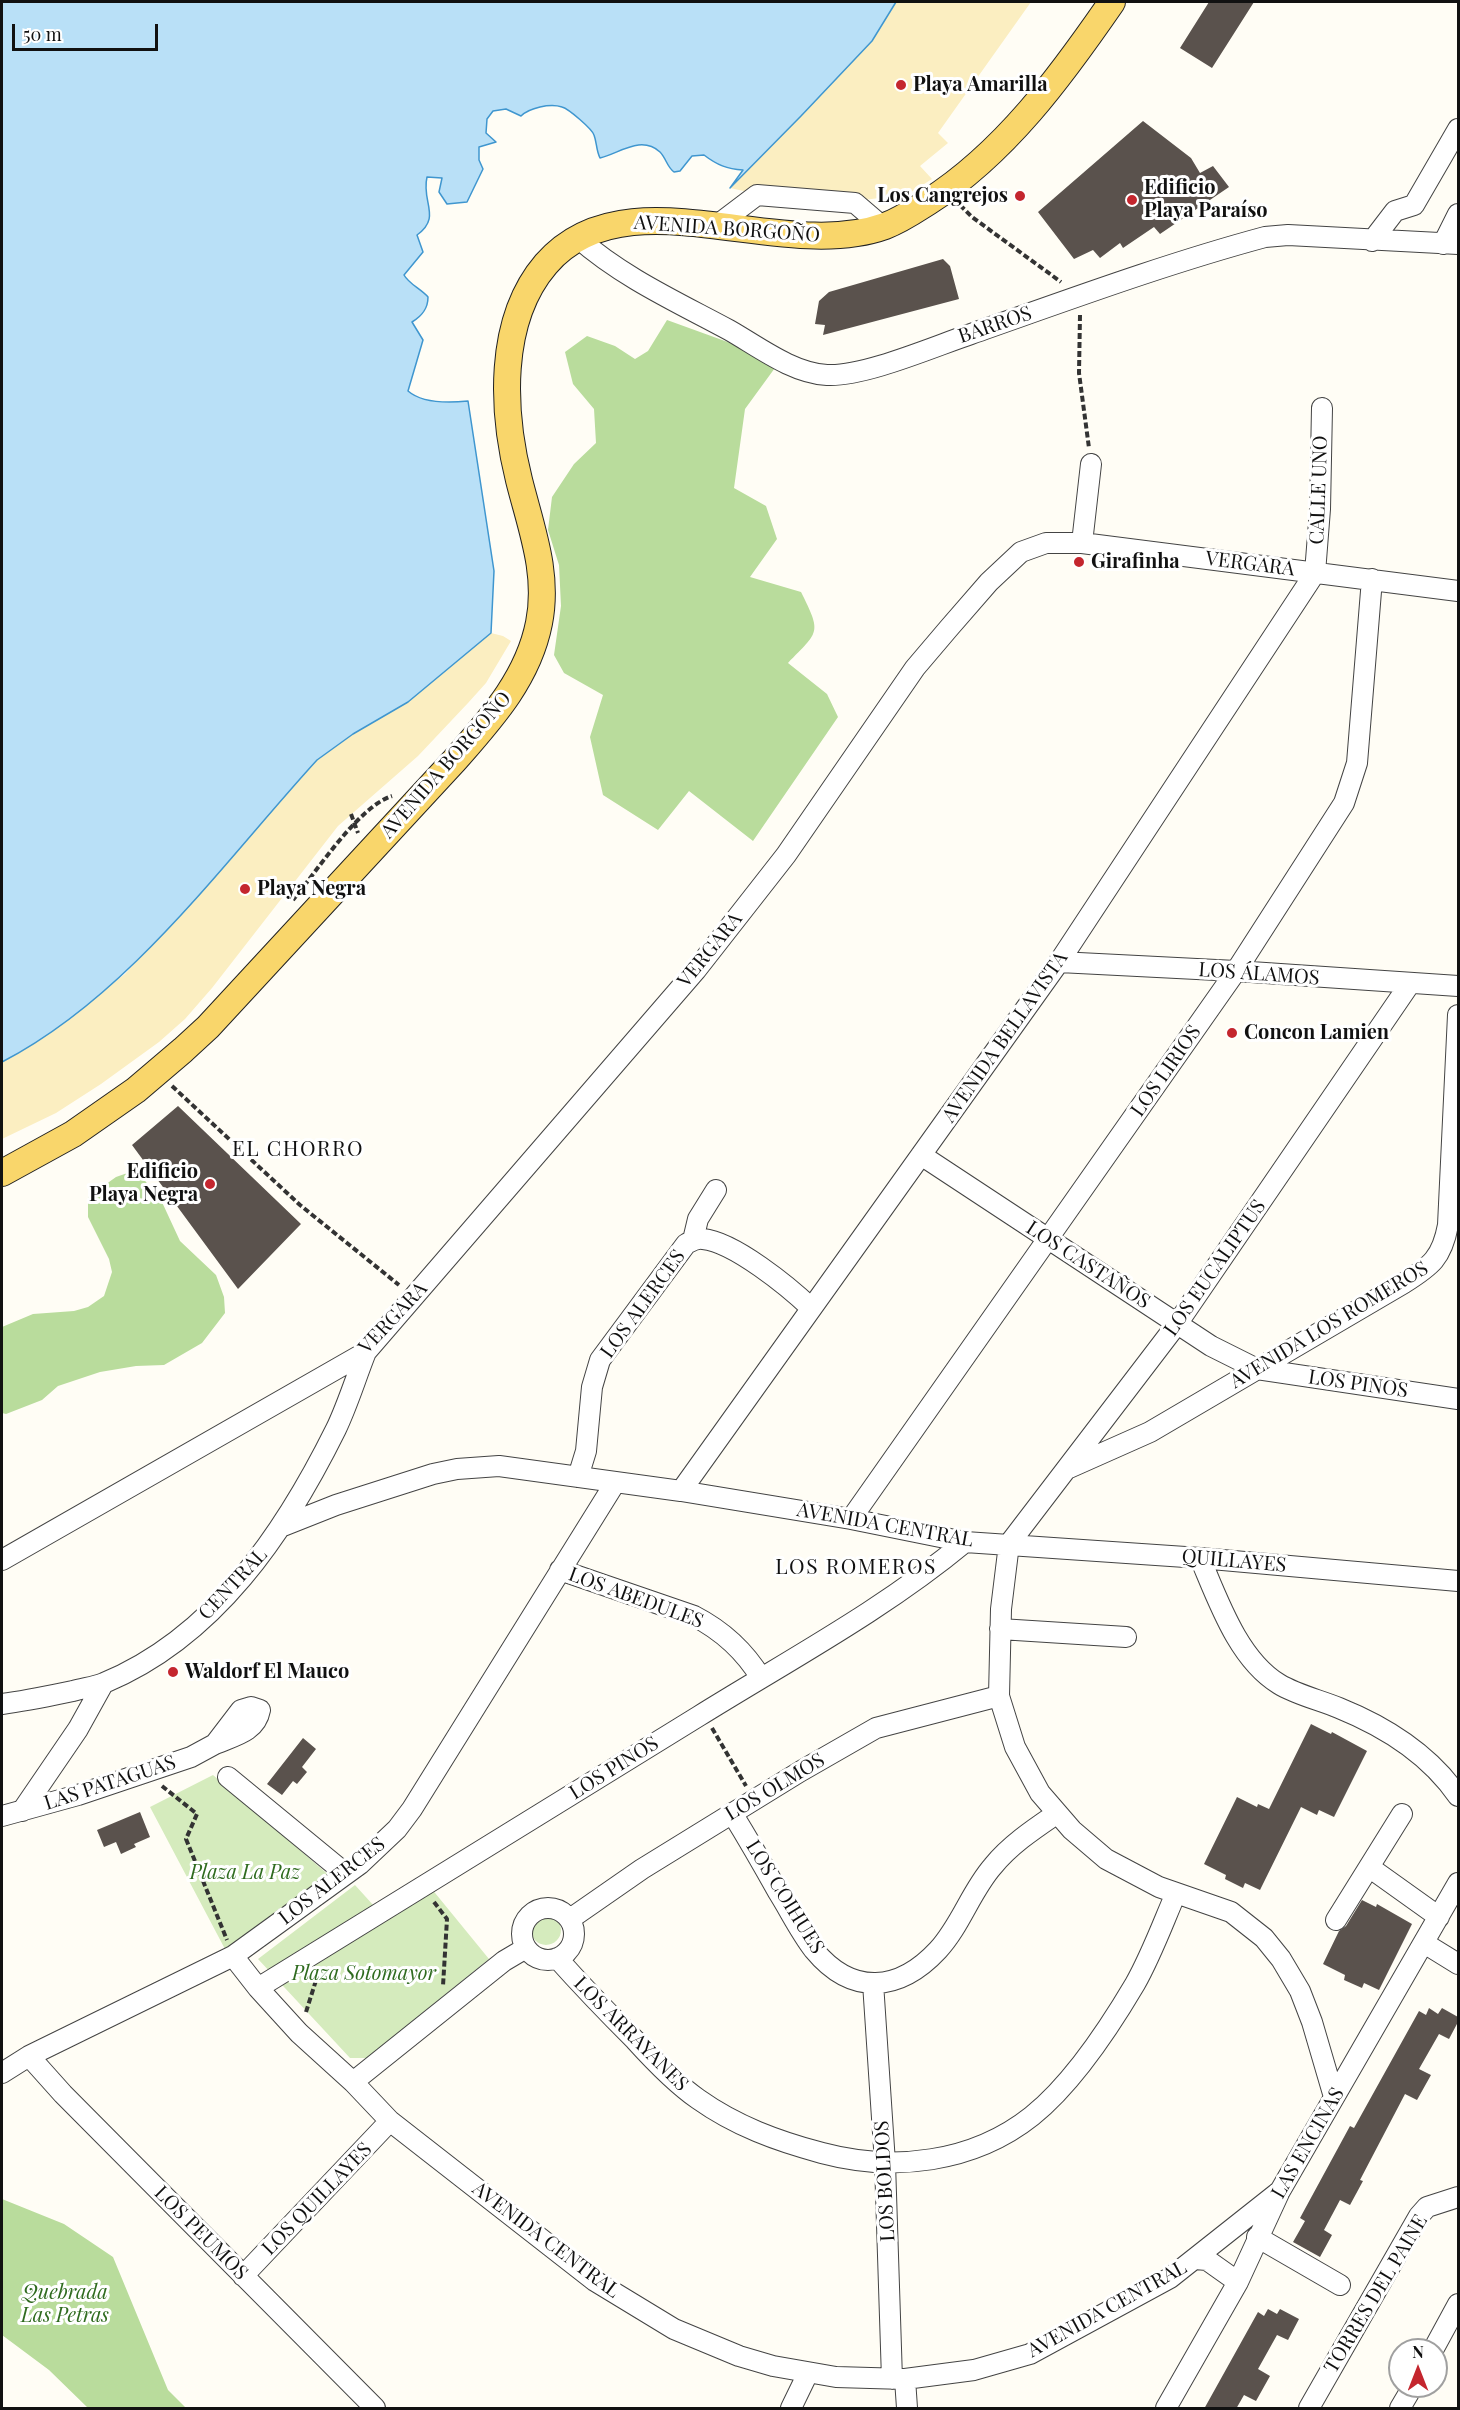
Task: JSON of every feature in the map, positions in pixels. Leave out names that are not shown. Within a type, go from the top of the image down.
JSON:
[{"type":"main road","name":"AVENIDA BORGOÑO","points":[[2,1173],[73,1134],[157,1072],[208,1027],[454,761],[493,716],[521,674],[535,643],[542,582],[540,562],[520,484],[509,428],[509,367],[513,336],[526,295],[547,263],[578,238],[596,229],[629,222],[668,221],[826,237],[861,233],[883,227],[905,217],[946,191],[987,156],[1071,62],[1112,2]]},
{"type":"street","points":[[1372,241],[1395,211],[1414,206],[1458,129]]},
{"type":"street","points":[[716,226],[757,195],[855,202],[883,227]]},
{"type":"street","points":[[1451,244],[1458,214]]},
{"type":"street","name":"BARROS","points":[[578,238],[629,276],[794,366],[829,375],[892,362],[1080,295],[1265,237],[1288,235],[1451,244]]},
{"type":"street","name":"CALLE UNO","points":[[1315,573],[1320,509],[1322,408]]},
{"type":"street","points":[[1082,543],[1090,464]]},
{"type":"street","name":"VERGARA","points":[[2,1560],[366,1352],[696,970],[786,855],[915,668],[989,582],[1021,552],[1046,543],[1082,543],[1458,591]]},
{"type":"street","name":"AVENIDA BELLAVISTA","points":[[681,1491],[1059,962],[1315,573]]},
{"type":"street","name":"LOS LIRIOS","points":[[851,1519],[1236,971],[1337,815],[1352,784],[1359,749],[1372,579]]},
{"type":"street","name":"LOS ÁLAMOS","points":[[1059,962],[1236,971],[1409,985],[1458,986]]},
{"type":"street","name":"LOS EUCALIPTUS","points":[[1009,1544],[1177,1324],[1409,985]]},
{"type":"street","name":"AVENIDA LOS ROMEROS","points":[[1066,1469],[1150,1432],[1404,1283],[1425,1269],[1438,1256],[1445,1243],[1448,1225],[1458,1015]]},
{"type":"street","name":"LOS CASTAÑOS","points":[[921,1155],[1211,1346],[1257,1370]]},
{"type":"street","name":"LOS ALERCES","points":[[693,1240],[698,1219],[716,1190]]},
{"type":"street","name":"LOS ALERCES","points":[[578,1477],[585,1451],[592,1387],[600,1360],[686,1244],[701,1239],[725,1246],[788,1286],[812,1308]]},
{"type":"street","name":"CENTRAL","points":[[2,1704],[28,1701],[103,1684],[160,1651],[212,1610],[252,1568],[283,1526],[336,1428],[366,1352]]},
{"type":"street","name":"LOS PINOS","points":[[1257,1370],[1458,1399]]},
{"type":"street","name":"AVENIDA CENTRAL","points":[[283,1526],[336,1505],[433,1474],[457,1469],[488,1467],[520,1468],[681,1491],[851,1519],[965,1542],[1009,1544]]},
{"type":"street","name":"LOS ALERCES","points":[[2,2073],[29,2056],[233,1956],[380,1847],[412,1809],[615,1482]]},
{"type":"street","name":"LOS PINOS","points":[[258,1988],[871,1612],[927,1574],[965,1542]]},
{"type":"street","points":[[1009,1544],[999,1629],[999,1696],[1006,1722],[1022,1763],[1056,1814],[1088,1846],[1141,1880],[1231,1912],[1264,1938],[1281,1959],[1300,1991],[1334,2097]]},
{"type":"street","name":"QUILLAYES","points":[[1009,1544],[1458,1581]]},
{"type":"street","points":[[1200,1558],[1233,1631],[1256,1664],[1279,1684],[1351,1713],[1413,1747],[1434,1765],[1458,1796]]},
{"type":"street","name":"LOS ABEDULES","points":[[560,1570],[710,1624],[738,1646],[761,1678]]},
{"type":"street","points":[[999,1629],[1126,1637]]},
{"type":"street","points":[[22,1811],[78,1729],[103,1684]]},
{"type":"street","name":"LOS OLMOS","points":[[570,1919],[642,1869],[754,1799],[876,1728],[999,1696]]},
{"type":"street","name":"LAS PATAGUAS","points":[[2,1816],[145,1773],[191,1757],[215,1744]]},
{"type":"street","points":[[228,1777],[346,1874]]},
{"type":"street","name":"LOS COIHUES","points":[[732,1813],[814,1950],[838,1973],[857,1981],[873,1983],[898,1979],[910,1974],[939,1949],[962,1917],[992,1866],[1056,1814]]},
{"type":"street","points":[[1336,1920],[1402,1814]]},
{"type":"street","points":[[1369,1867],[1439,1917]]},
{"type":"street","name":"LAS ENCINAS","points":[[1166,2409],[1238,2282],[1280,2191],[1458,1882]]},
{"type":"street","name":"LOS ARRAYANES","points":[[557,1958],[656,2062],[705,2104],[741,2125],[781,2142],[845,2159],[909,2163],[954,2155],[995,2139],[1033,2115],[1075,2072],[1110,2023],[1136,1982],[1176,1893]]},
{"type":"street","points":[[549,1908],[564,1913],[570,1919],[573,1926],[573,1942],[569,1949],[557,1958],[539,1959],[526,1948],[522,1932],[523,1924],[534,1912],[549,1908]]},
{"type":"street","points":[[1424,1943],[1458,1964]]},
{"type":"street","points":[[352,2082],[504,1961],[526,1948]]},
{"type":"street","name":"AVENIDA CENTRAL","points":[[233,1956],[258,1988],[299,2033],[390,2121],[605,2287],[674,2329],[706,2344],[751,2360],[808,2373],[845,2378],[898,2379],[974,2370],[1030,2354],[1170,2278],[1280,2191]]},
{"type":"street","name":"LOS BOLDOS","points":[[873,1983],[898,2379],[907,2409]]},
{"type":"street","name":"LOS PEUMOS","points":[[29,2056],[375,2409]]},
{"type":"street","name":"LOS QUILLAYES","points":[[243,2276],[390,2121]]},
{"type":"street","name":"TORRES DEL PAINE","points":[[1309,2409],[1419,2216],[1427,2207],[1458,2197]]},
{"type":"street","points":[[1257,2237],[1340,2285]]},
{"type":"street","name":"AVENIDA CENTRAL","points":[[1195,2259],[1207,2260],[1238,2282]]},
{"type":"street","points":[[1441,2338],[1456,2317]]},
{"type":"street","points":[[790,2409],[808,2373]]},
{"type":"path","points":[[946,191],[972,217],[1080,295],[1079,373],[1090,464]]},
{"type":"path","points":[[157,1072],[300,1205],[414,1296]]},
{"type":"path","points":[[703,1713],[754,1799]]},
{"type":"path","points":[[145,1773],[197,1814],[186,1839],[233,1956]]},
{"type":"path","points":[[423,1886],[447,1919],[441,2011]]},
{"type":"path","points":[[299,2033],[321,1967]]},
{"type":"green space","points":[[667,320],[780,361],[745,409],[734,488],[766,506],[777,539],[750,577],[801,592],[812,616],[814,631],[811,638],[788,663],[827,694],[838,717],[753,841],[689,791],[658,830],[603,795],[590,737],[603,695],[564,673],[554,655],[561,606],[559,565],[548,530],[552,497],[574,464],[596,443],[594,409],[573,384],[565,352],[587,336],[615,346],[635,359],[648,351]]},
{"type":"green space","points":[[136,1170],[161,1200],[180,1241],[216,1275],[224,1297],[225,1313],[202,1343],[164,1365],[136,1366],[100,1372],[58,1386],[42,1400],[6,1414],[2,1413],[2,1327],[33,1314],[74,1311],[88,1307],[104,1296],[112,1272],[109,1259],[88,1217],[88,1197],[116,1177]]},
{"type":"green space","name":"Plaza La Paz","points":[[213,1775],[331,1877],[226,1951],[150,1807]]},
{"type":"green space","name":"Plaza Sotomayor","points":[[355,1885],[374,1906],[431,1888],[489,1959],[367,2058],[350,2058],[258,1959]]},
{"type":"green space","points":[[546,1915],[552,1916],[560,1924],[560,1936],[552,1944],[546,1945],[540,1944],[532,1936],[531,1930],[532,1924],[540,1916]]},
{"type":"green space","name":"Quebrada Las Petras","points":[[2,2199],[64,2224],[113,2257],[168,2390],[186,2408],[88,2408],[49,2370],[2,2335]]},
{"type":"sand","name":"Playa Amarilla","points":[[896,2],[1031,2],[938,133],[948,143],[920,166],[932,179],[902,195],[864,200],[762,195],[730,188],[872,41]]},
{"type":"sand","name":"Playa Negra","points":[[491,633],[511,641],[486,683],[418,756],[338,826],[212,988],[185,1019],[159,1042],[101,1084],[56,1113],[2,1139],[2,1062],[45,1035],[125,974],[317,760],[353,734],[408,702]]},
{"type":"water","points":[[2,2],[896,2],[872,41],[730,188],[743,170],[722,166],[704,155],[692,156],[680,171],[674,172],[660,152],[645,145],[630,147],[600,158],[594,135],[589,128],[575,115],[557,106],[534,109],[521,116],[506,109],[493,111],[487,119],[486,133],[496,142],[479,147],[479,160],[483,169],[467,202],[447,204],[439,192],[442,178],[427,177],[426,194],[430,215],[428,222],[417,235],[423,252],[404,275],[428,297],[424,312],[412,322],[423,340],[408,391],[429,400],[468,401],[494,571],[491,633],[408,702],[353,734],[317,760],[172,925],[132,965],[91,1002],[48,1034],[2,1062]]},
{"type":"building","points":[[1209,2],[1254,2],[1212,68],[1180,48]]},
{"type":"building","name":"Edificio Playa Paraíso","points":[[1143,121],[1191,158],[1200,173],[1213,166],[1229,187],[1160,234],[1154,227],[1123,248],[1120,243],[1100,258],[1093,250],[1074,259],[1038,212]]},
{"type":"building","points":[[943,259],[950,266],[959,299],[823,335],[825,325],[815,324],[819,301],[829,292]]},
{"type":"building","name":"Edificio Playa Negra","points":[[178,1106],[301,1224],[238,1289],[132,1145]]},
{"type":"building","points":[[1311,1724],[1331,1734],[1332,1732],[1367,1751],[1334,1817],[1319,1810],[1317,1815],[1301,1807],[1260,1890],[1245,1883],[1243,1888],[1225,1879],[1226,1875],[1204,1864],[1237,1797],[1257,1807],[1258,1804],[1269,1809]]},
{"type":"building","points":[[303,1738],[316,1749],[302,1767],[307,1772],[297,1784],[293,1781],[282,1795],[267,1784]]},
{"type":"building","points":[[140,1812],[150,1837],[134,1844],[136,1847],[121,1854],[116,1842],[104,1847],[97,1830]]},
{"type":"building","points":[[1362,1900],[1376,1907],[1377,1904],[1412,1924],[1379,1990],[1364,1983],[1362,1988],[1344,1980],[1345,1975],[1323,1964],[1339,1931],[1346,1926]]},
{"type":"building","points":[[1429,2008],[1438,2014],[1442,2008],[1458,2017],[1458,2022],[1449,2039],[1439,2034],[1419,2069],[1431,2075],[1417,2100],[1405,2094],[1360,2180],[1363,2181],[1350,2205],[1340,2200],[1324,2230],[1332,2235],[1320,2257],[1293,2242],[1305,2221],[1300,2218],[1350,2126],[1354,2128],[1419,2011],[1426,2015]]},
{"type":"building","points":[[1268,2309],[1277,2314],[1280,2309],[1299,2319],[1288,2340],[1277,2335],[1258,2369],[1270,2376],[1256,2401],[1244,2395],[1236,2409],[1204,2409],[1258,2312],[1264,2316]]},
{"type":"place","name":"Playa Amarilla","points":[[901,85]]},
{"type":"place","name":"Los Cangrejos","points":[[1020,196]]},
{"type":"place","name":"Edificio Playa Paraíso","points":[[1132,200]]},
{"type":"place","name":"Girafinha","points":[[1079,562]]},
{"type":"place","name":"Playa Negra","points":[[245,889]]},
{"type":"place","name":"Concon Lamien","points":[[1232,1033]]},
{"type":"place","name":"Edificio Playa Negra","points":[[210,1184]]},
{"type":"place","name":"Waldorf El Mauco","points":[[173,1672]]},
{"type":"district","name":"EL CHORRO","points":[[298,1149]]},
{"type":"district","name":"LOS ROMEROS","points":[[856,1567]]}]
